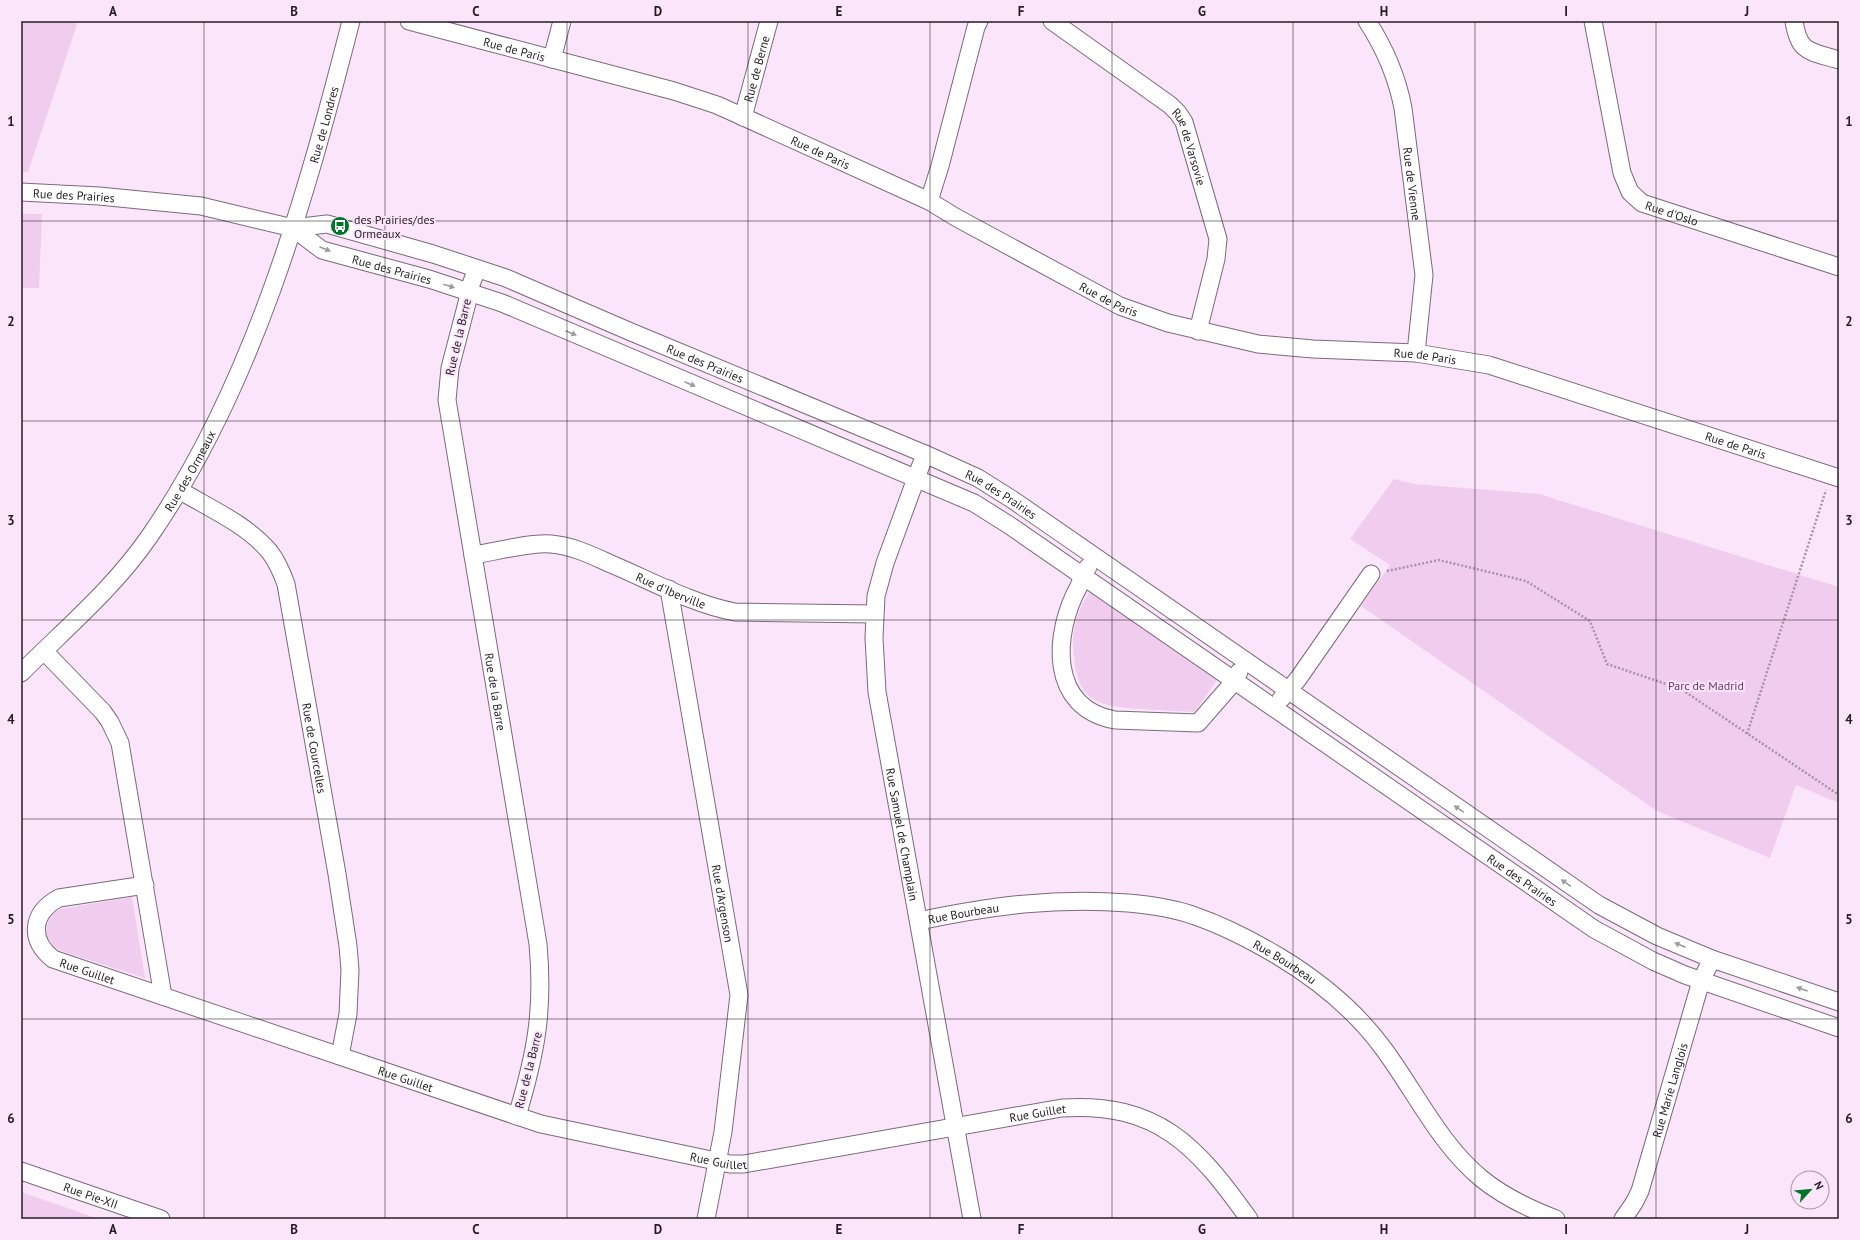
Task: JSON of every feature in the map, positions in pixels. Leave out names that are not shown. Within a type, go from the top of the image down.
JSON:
[{"type":"street","name":"Rue de Londres","points":[[293,228],[352,21]]},
{"type":"street","name":"Rue de Paris","points":[[409,21],[674,91],[717,105],[929,201],[957,218],[1120,306],[1168,323],[1258,344],[1313,349],[1416,353],[1467,360],[1518,374],[1838,473]]},
{"type":"street","points":[[552,59],[562,21]]},
{"type":"street","name":"Rue de Berne","points":[[743,117],[769,21]]},
{"type":"street","points":[[929,201],[940,166],[976,27],[979,21]]},
{"type":"street","name":"Rue de Varsovie","points":[[1052,21],[1170,105],[1184,122],[1218,239],[1216,259],[1198,331]]},
{"type":"street","name":"Rue de Vienne","points":[[1367,21],[1387,59],[1400,94],[1403,108],[1424,275],[1423,297],[1416,353]]},
{"type":"street","name":"Rue d'Oslo","points":[[1593,21],[1622,173],[1630,192],[1636,199],[1667,212],[1839,267]]},
{"type":"street","points":[[1794,21],[1797,36],[1802,46],[1811,52],[1839,60]]},
{"type":"street","name":"Rue des Prairies","points":[[21,192],[99,196],[195,206],[293,228],[327,224],[506,278],[630,332],[925,454],[994,487],[1599,904],[1657,936],[1712,959],[1839,1002]]},
{"type":"street","name":"Rue des Prairies","points":[[293,228],[322,250],[429,279],[502,303],[974,503],[990,512],[1594,929],[1653,961],[1701,981],[1839,1028]]},
{"type":"street","name":"Rue des Ormeaux","points":[[21,673],[93,604],[118,577],[149,538],[179,490],[222,410],[237,378],[257,331],[293,228]]},
{"type":"street","name":"Rue de la Barre","points":[[477,268],[468,292],[468,300],[450,368],[447,390],[448,409],[539,951],[541,984],[539,1024],[533,1059],[516,1116]]},
{"type":"street","name":"Rue Samuel de Champlain","points":[[925,454],[881,574],[874,614],[874,656],[877,692],[972,1219]]},
{"type":"street","name":"Rue de Courcelles","points":[[179,490],[226,518],[255,538],[268,551],[275,561],[286,584],[336,866],[348,946],[350,970],[348,1014],[340,1056]]},
{"type":"street","name":"Rue d'Iberville","points":[[473,555],[536,545],[561,545],[583,551],[711,606],[735,612],[874,614]]},
{"type":"street","points":[[1095,557],[1082,576],[1064,625],[1061,657],[1062,668],[1068,686],[1073,695],[1086,708],[1104,718],[1115,720],[1198,723],[1232,684],[1233,680],[1246,661]]},
{"type":"street","points":[[1274,708],[1298,679],[1371,574]]},
{"type":"street","name":"Rue d'Argenson","points":[[669,589],[739,995],[718,1161],[706,1219]]},
{"type":"street","points":[[44,651],[103,712],[115,732],[123,753],[163,996]]},
{"type":"street","name":"Rue Guillet","points":[[145,885],[59,898],[42,910],[36,931],[38,942],[45,952],[54,959],[540,1124],[718,1161],[744,1164],[1062,1108],[1084,1107],[1114,1110],[1142,1117],[1155,1123],[1194,1152],[1216,1174],[1249,1219]]},
{"type":"street","name":"Rue Bourbeau","points":[[919,921],[1012,904],[1061,900],[1088,901],[1142,905],[1170,909],[1194,915],[1241,935],[1290,963],[1344,1004],[1382,1047],[1447,1142],[1468,1166],[1482,1179],[1514,1200],[1556,1219]]},
{"type":"street","name":"Rue Marie Langlois","points":[[1623,1219],[1640,1191],[1701,981],[1712,959]]},
{"type":"street","name":"Rue Pie-XII","points":[[21,1171],[161,1219]]},
{"type":"path","points":[[1747,734],[1827,486],[1838,473]]},
{"type":"path","points":[[1371,574],[1439,560],[1526,581],[1590,621],[1607,664],[1681,690],[1839,795]]},
{"type":"green space","points":[[21,21],[78,21],[28,172],[21,173]]},
{"type":"green space","points":[[21,214],[42,214],[39,288],[21,288]]},
{"type":"green space","name":"Parc de Madrid","points":[[1394,479],[1414,484],[1539,494],[1839,587],[1839,803],[1796,785],[1770,858],[1657,811],[1361,606],[1390,565],[1350,539]]},
{"type":"green space","points":[[1090,592],[1217,680],[1196,710],[1193,712],[1113,706],[1093,699],[1086,693],[1080,684],[1076,672],[1073,639],[1078,614]]},
{"type":"green space","points":[[132,897],[145,978],[61,951],[50,942],[46,930],[47,924],[54,913],[61,909]]},
{"type":"green space","points":[[21,1192],[99,1219],[21,1219]]},
{"type":"place","name":"des Prairies/des Ormeaux","points":[[340,226]]}]
